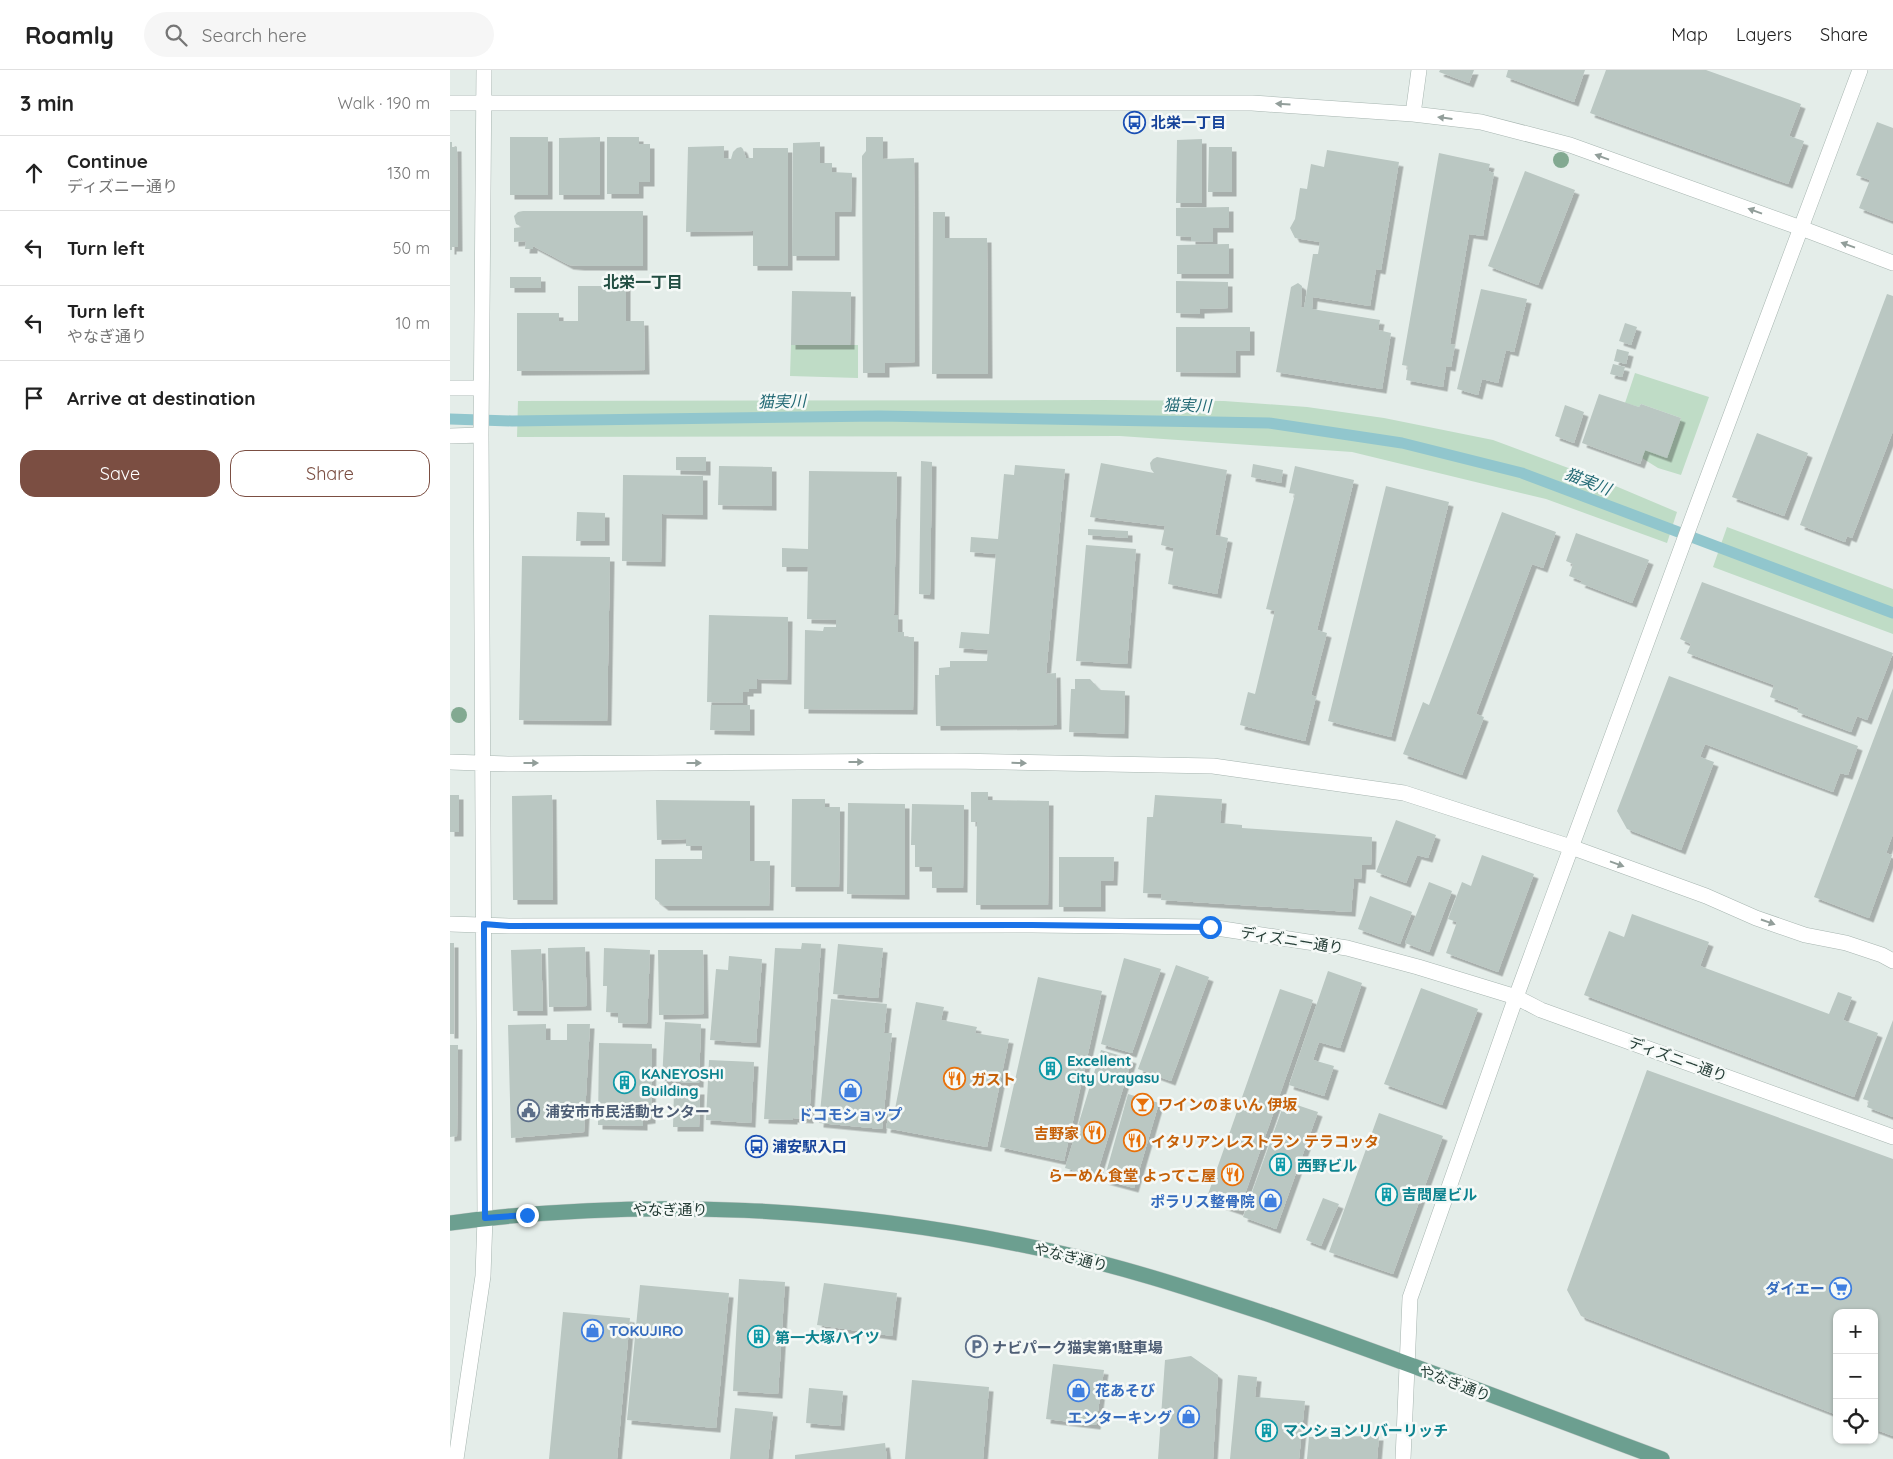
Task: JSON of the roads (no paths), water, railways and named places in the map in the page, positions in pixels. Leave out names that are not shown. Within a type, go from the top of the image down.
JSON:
[{"type":"main road","name":"やなぎ通り","points":[[450,1223],[485,1218],[577,1211],[652,1208],[744,1210],[850,1218],[952,1231],[1040,1248],[1127,1270],[1343,1340],[1662,1459]]},
{"type":"street","points":[[456,1459],[483,1276],[485,1218],[481,441],[484,70]]},
{"type":"street","points":[[1412,114],[1419,70]]},
{"type":"street","points":[[1403,1459],[1410,1298],[1516,997],[1860,70]]},
{"type":"street","points":[[450,103],[1252,103],[1412,114],[1481,122],[1570,145],[1893,263]]},
{"type":"street","points":[[450,388],[481,388]]},
{"type":"street","points":[[450,436],[481,441]]},
{"type":"street","points":[[450,762],[953,761],[1213,766],[1404,793],[1571,847],[1706,896],[1772,924],[1805,935],[1846,943],[1882,955],[1893,961]]},
{"type":"street","name":"ディズニー通り","points":[[450,924],[509,926],[1032,925],[1210,927],[1347,948],[1418,967],[1516,997],[1541,1010],[1893,1137]]},
{"type":"waterway","name":"猫実川","points":[[450,419],[512,421],[879,416],[1269,423],[1402,443],[1522,473],[1893,613]]},
{"type":"place","name":"北栄一丁目","points":[[1135,122]]},
{"type":"place","name":"Excellent City Urayasu","points":[[1051,1069]]},
{"type":"place","name":"ガスト","points":[[955,1079]]},
{"type":"place","name":"KANEYOSHI Building","points":[[625,1082]]},
{"type":"place","name":"ドコモショップ","points":[[850,1091]]},
{"type":"place","name":"ワインのまいん 伊坂","points":[[1142,1104]]},
{"type":"place","name":"浦安市市民活動センター","points":[[529,1111]]},
{"type":"place","name":"吉野家","points":[[1095,1133]]},
{"type":"place","name":"イタリアンレストラン テラコッタ","points":[[1135,1141]]},
{"type":"place","name":"浦安駅入口","points":[[756,1146]]},
{"type":"place","name":"西野ビル","points":[[1281,1165]]},
{"type":"place","name":"らーめん食堂 よってこ屋","points":[[1232,1175]]},
{"type":"place","name":"吉問屋ビル","points":[[1386,1194]]},
{"type":"place","name":"ポラリス整骨院","points":[[1271,1201]]},
{"type":"place","name":"ダイエー","points":[[1841,1288]]},
{"type":"place","name":"TOKUJIRO","points":[[593,1330]]},
{"type":"place","name":"第一大塚ハイツ","points":[[759,1337]]},
{"type":"place","name":"ナビパーク猫実第1駐車場","points":[[976,1347]]},
{"type":"place","name":"花あそび","points":[[1079,1390]]},
{"type":"place","name":"エンターキング","points":[[1188,1417]]},
{"type":"place","name":"マンションリバーリッチ","points":[[1267,1430]]},
{"type":"district","name":"北栄一丁目","points":[[643,282]]}]
